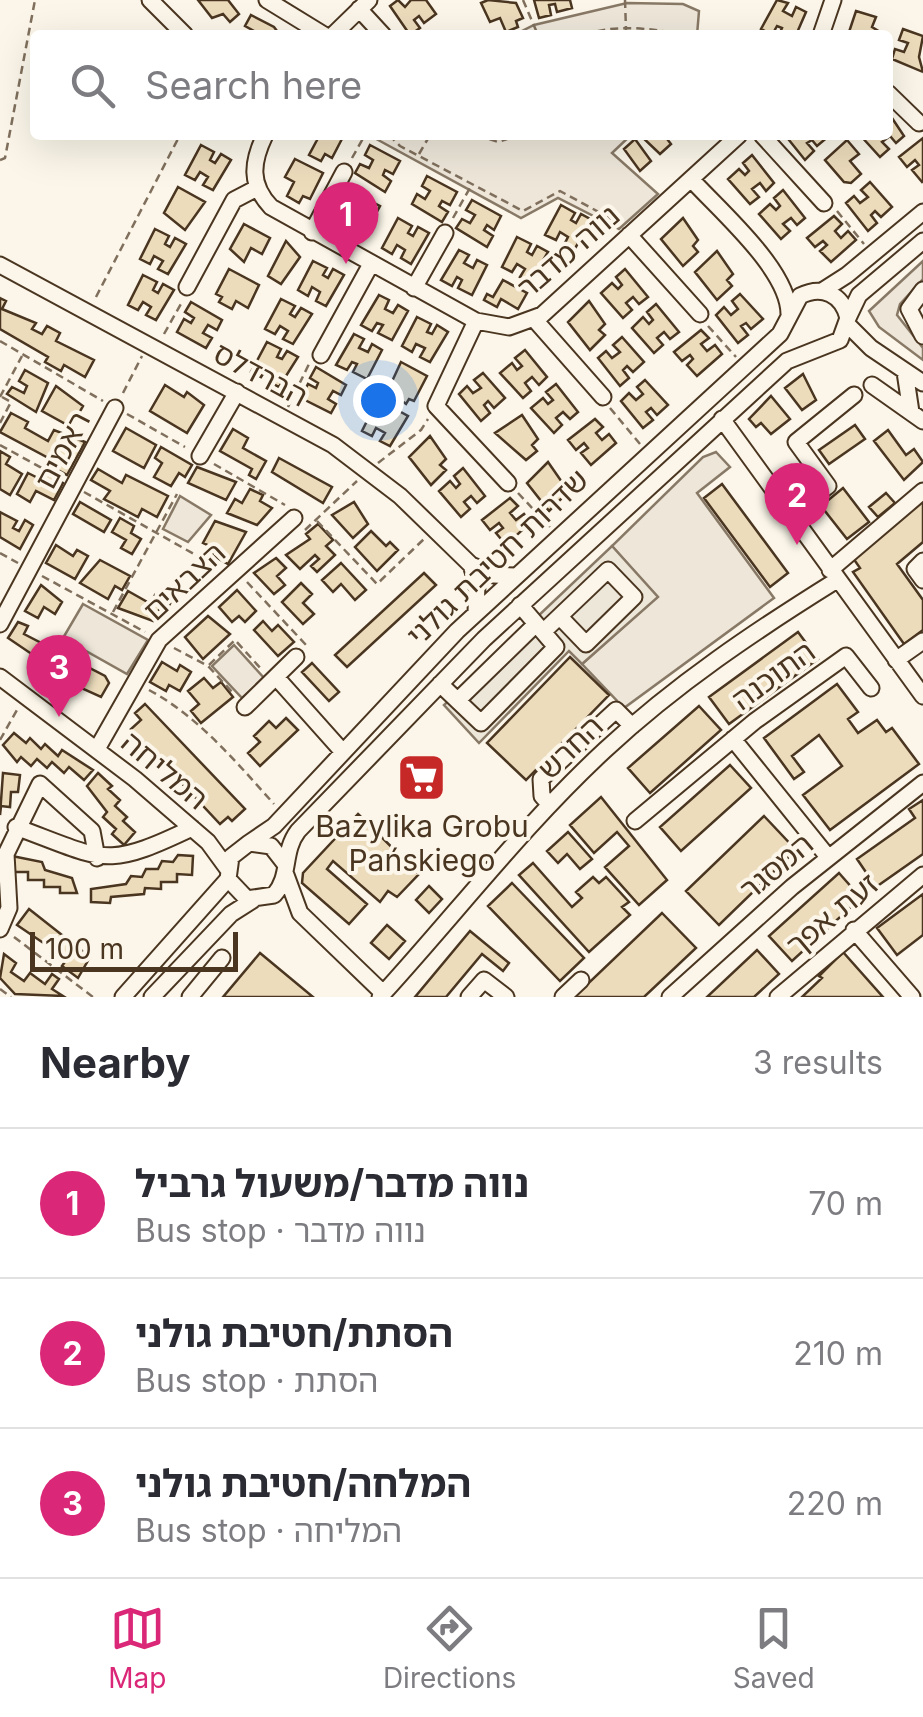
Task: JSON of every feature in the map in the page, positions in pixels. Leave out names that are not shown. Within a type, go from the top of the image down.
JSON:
[{"type":"street","points":[[150,0],[180,30]]},
{"type":"street","points":[[267,0],[316,30]]},
{"type":"street","points":[[823,30],[834,0]]},
{"type":"street","points":[[339,30],[364,4],[380,30]]},
{"type":"street","points":[[893,98],[919,124]]},
{"type":"street","points":[[187,287],[234,200],[256,188],[255,158],[263,140]]},
{"type":"street","name":"נווה מדבר","points":[[256,188],[271,207],[370,264],[476,321],[509,327],[534,320],[734,140]]},
{"type":"street","points":[[767,140],[824,203]]},
{"type":"street","points":[[312,232],[344,172]]},
{"type":"street","points":[[691,179],[769,265],[786,294],[794,338],[822,348],[857,349],[923,383]]},
{"type":"street","points":[[788,316],[796,300],[817,291],[873,254],[923,212]]},
{"type":"street","points":[[414,288],[445,233]]},
{"type":"street","points":[[632,233],[700,314]]},
{"type":"street","points":[[822,348],[848,321],[859,295],[923,241]]},
{"type":"street","name":"הברדלס","points":[[0,264],[283,417],[369,470],[471,565]]},
{"type":"street","points":[[321,355],[370,264]]},
{"type":"street","points":[[769,265],[838,298],[848,321],[901,369],[917,416]]},
{"type":"street","points":[[923,290],[908,309],[923,336]]},
{"type":"street","name":"שדרות חטיבת גולני","points":[[246,844],[284,815],[476,612],[780,334],[788,316]]},
{"type":"street","points":[[534,320],[604,397]]},
{"type":"street","points":[[476,321],[436,406],[508,483]]},
{"type":"street","name":"שדרות חטיבת גולני","points":[[285,870],[295,835],[520,605],[787,361],[822,348]]},
{"type":"street","points":[[872,385],[917,416]]},
{"type":"street","points":[[200,456],[237,392]]},
{"type":"street","points":[[789,515],[828,486],[796,442],[854,394]]},
{"type":"street","name":"ראמים","points":[[0,624],[116,408]]},
{"type":"street","points":[[722,419],[923,696]]},
{"type":"street","name":"החרש","points":[[381,995],[550,805],[632,726],[708,664],[834,575],[923,491]]},
{"type":"street","name":"הצבאים","points":[[97,749],[159,640],[294,518]]},
{"type":"street","points":[[923,561],[914,569],[923,580]]},
{"type":"street","points":[[471,565],[494,575],[515,576]]},
{"type":"street","points":[[471,565],[477,584],[476,612]]},
{"type":"street","points":[[458,700],[539,628],[560,617],[608,570],[634,597],[586,644],[560,617]]},
{"type":"street","points":[[440,684],[482,723],[556,647],[520,605]]},
{"type":"street","points":[[896,660],[923,642]]},
{"type":"street","name":"התוכנה","points":[[634,820],[733,739],[846,656],[871,688]]},
{"type":"street","points":[[245,707],[296,657]]},
{"type":"street","name":"המליחה","points":[[0,677],[97,749],[196,831],[218,843],[246,844]]},
{"type":"street","points":[[274,679],[342,750]]},
{"type":"street","points":[[550,805],[542,796],[541,779],[616,710],[632,726]]},
{"type":"street","name":"התוכנה","points":[[733,739],[828,857]]},
{"type":"street","points":[[1,928],[9,908],[6,854],[40,784],[85,822],[98,858]]},
{"type":"street","name":"המסגר","points":[[670,997],[828,857],[923,784]]},
{"type":"street","points":[[16,827],[98,858],[138,854],[196,831]]},
{"type":"street","name":"המליחה","points":[[196,831],[228,873]]},
{"type":"street","points":[[123,997],[228,873],[246,844],[271,846],[285,870],[300,914]]},
{"type":"street","points":[[152,997],[230,914],[278,891],[285,870]]},
{"type":"street","points":[[228,873],[237,893],[300,914],[381,995]]},
{"type":"street","name":"זעת אפך","points":[[778,997],[923,875]]},
{"type":"street","points":[[854,930],[912,997]]},
{"type":"street","points":[[190,997],[222,958]]},
{"type":"street","points":[[469,997],[484,980],[506,997]]},
{"type":"street","points":[[564,997],[581,980]]},
{"type":"path","points":[[0,160],[5,158],[35,0]]},
{"type":"path","points":[[524,0],[536,30]]},
{"type":"path","points":[[626,0],[626,30]]},
{"type":"path","points":[[635,30],[660,30]]},
{"type":"path","points":[[88,312],[177,140]]},
{"type":"path","points":[[344,172],[362,140]]},
{"type":"path","points":[[396,140],[418,156],[522,210],[560,191],[632,233]]},
{"type":"path","points":[[418,156],[427,140]]},
{"type":"path","points":[[445,233],[472,184]]},
{"type":"path","points":[[824,203],[831,204],[873,254]]},
{"type":"path","points":[[116,408],[187,287]]},
{"type":"path","points":[[700,314],[744,366]]},
{"type":"path","points":[[0,423],[11,402],[0,397],[23,354]]},
{"type":"path","points":[[283,417],[313,356],[321,355]]},
{"type":"path","points":[[604,397],[648,453]]},
{"type":"path","points":[[369,470],[420,430],[436,406]]},
{"type":"path","points":[[0,445],[233,573],[308,647],[296,657]]},
{"type":"path","points":[[508,483],[558,536]]},
{"type":"path","points":[[112,614],[177,494]]},
{"type":"path","points":[[316,520],[378,584],[434,528]]},
{"type":"path","points":[[0,553],[208,666],[245,707]]},
{"type":"path","points":[[208,666],[235,640],[274,679]]},
{"type":"path","points":[[134,682],[174,704],[220,744],[284,815]]},
{"type":"path","points":[[0,740],[25,695]]},
{"type":"path","points":[[1,928],[92,997]]},
{"type":"path","points":[[0,989],[11,997]]},
{"type":"shaded area","points":[[627,3],[683,4],[699,11],[697,30],[524,30]]},
{"type":"shaded area","points":[[378,140],[626,140],[612,153],[658,194],[619,229],[558,198],[521,218]]},
{"type":"shaded area","points":[[923,261],[923,279],[900,304],[897,315],[923,348],[923,360],[879,327],[869,311]]},
{"type":"shaded area","points":[[716,452],[730,467],[697,493],[774,598],[624,708],[582,664],[657,597],[612,546],[703,457]]},
{"type":"shaded area","points":[[180,496],[211,515],[188,542],[163,529]]},
{"type":"shaded area","points":[[612,546],[658,597],[582,664],[569,651],[479,743],[444,705]]},
{"type":"shaded area","points":[[83,604],[148,640],[127,674],[63,638]]},
{"type":"shaded area","points":[[234,645],[264,678],[242,698],[212,666]]},
{"type":"building","points":[[198,0],[228,0],[239,14],[230,22],[223,14],[212,18]]},
{"type":"building","points":[[398,0],[405,7],[411,0],[426,0],[436,14],[424,23],[419,16],[414,20],[420,28],[407,30],[390,6]]},
{"type":"building","points":[[534,0],[570,0],[572,8],[557,12],[555,4],[549,5],[551,15],[539,18]]},
{"type":"building","points":[[777,0],[788,3],[783,11],[792,16],[796,7],[806,12],[798,30],[781,30],[777,26],[775,30],[761,29]]},
{"type":"building","points":[[481,3],[516,3],[523,18],[516,21],[518,27],[505,30],[500,18],[490,22]]},
{"type":"building","points":[[856,11],[876,17],[872,27],[877,30],[850,30]]},
{"type":"building","points":[[251,15],[276,30],[252,30],[245,26]]},
{"type":"building","points":[[903,29],[923,36],[919,57],[923,72],[893,59],[895,49],[904,52],[908,43],[899,40]]},
{"type":"building","points":[[893,120],[904,136],[896,143],[893,140]]},
{"type":"building","points":[[923,138],[922,182],[912,170],[919,165],[915,160],[907,167],[899,157]]},
{"type":"building","points":[[317,140],[341,140],[332,158],[325,154],[321,161],[309,155]]},
{"type":"building","points":[[636,140],[651,161],[640,171],[624,149]]},
{"type":"building","points":[[645,140],[668,140],[671,144],[660,154]]},
{"type":"building","points":[[789,140],[812,140],[807,143],[814,151],[805,160]]},
{"type":"building","points":[[847,140],[859,154],[850,161],[861,174],[851,183],[844,182],[825,160]]},
{"type":"building","points":[[865,140],[885,140],[882,142],[889,149],[880,157]]},
{"type":"building","points":[[201,145],[214,152],[210,160],[215,163],[221,154],[231,160],[213,190],[203,185],[208,177],[200,172],[195,180],[185,175]]},
{"type":"building","points":[[370,145],[400,161],[393,174],[385,170],[383,175],[391,181],[385,192],[355,173],[360,164],[369,168],[373,160],[365,155]]},
{"type":"building","points":[[752,155],[774,183],[766,191],[760,183],[752,189],[759,197],[750,204],[728,179],[739,169],[745,175],[749,171],[743,163]]},
{"type":"building","points":[[295,159],[323,173],[310,199],[303,196],[299,203],[287,196],[294,182],[285,177]]},
{"type":"building","points":[[427,176],[457,192],[450,205],[442,201],[439,206],[448,212],[442,222],[412,204],[417,194],[425,199],[430,191],[422,186]]},
{"type":"building","points":[[870,182],[892,207],[881,217],[875,211],[871,215],[877,223],[868,231],[846,203],[854,196],[860,203],[868,197],[861,190]]},
{"type":"building","points":[[178,187],[205,202],[185,230],[164,213]]},
{"type":"building","points":[[783,190],[805,218],[797,225],[791,218],[783,224],[790,231],[781,239],[759,214],[770,204],[776,210],[780,206],[774,198]]},
{"type":"building","points":[[352,191],[362,196],[357,204],[365,209],[370,201],[380,206],[364,236],[351,229],[355,221],[350,218],[344,227],[334,221]]},
{"type":"building","points":[[472,200],[501,216],[494,230],[487,225],[484,230],[493,236],[487,247],[456,228],[462,219],[470,223],[475,215],[466,210]]},
{"type":"building","points":[[561,205],[575,213],[571,220],[576,223],[581,214],[592,220],[574,250],[564,245],[568,237],[560,232],[556,240],[545,235]]},
{"type":"building","points":[[834,216],[842,224],[835,231],[841,238],[848,231],[856,240],[831,262],[820,251],[827,245],[823,241],[815,247],[807,238]]},
{"type":"building","points":[[398,218],[412,226],[408,233],[413,236],[418,227],[429,233],[411,264],[401,258],[405,250],[397,245],[392,254],[382,248]]},
{"type":"building","points":[[683,218],[698,240],[693,246],[698,252],[683,266],[661,239]]},
{"type":"building","points":[[244,224],[270,238],[262,254],[251,248],[244,262],[230,249]]},
{"type":"building","points":[[155,229],[169,236],[165,244],[170,247],[175,238],[186,244],[168,274],[158,269],[163,261],[154,256],[150,264],[140,259]]},
{"type":"building","points":[[517,237],[531,244],[527,252],[532,255],[537,246],[548,252],[530,282],[520,277],[525,269],[517,264],[512,272],[502,267]]},
{"type":"building","points":[[286,241],[300,257],[281,284],[268,276]]},
{"type":"building","points":[[459,250],[469,255],[464,263],[473,268],[477,260],[487,265],[472,295],[458,288],[462,280],[457,277],[452,286],[441,280]]},
{"type":"building","points":[[717,251],[733,274],[727,280],[732,286],[717,300],[695,272]]},
{"type":"building","points":[[313,261],[327,268],[323,275],[328,278],[333,269],[344,275],[326,306],[316,301],[320,292],[312,287],[308,296],[298,290]]},
{"type":"building","points":[[229,269],[259,285],[248,308],[236,301],[232,309],[219,302],[222,297],[216,294]]},
{"type":"building","points":[[625,269],[648,297],[639,304],[633,297],[626,303],[632,310],[623,318],[601,293],[612,283],[618,289],[622,285],[616,277]]},
{"type":"building","points":[[143,275],[157,282],[153,290],[158,293],[163,284],[174,290],[156,320],[146,315],[151,307],[143,302],[138,310],[128,305]]},
{"type":"building","points":[[503,280],[527,293],[518,309],[501,299],[497,307],[484,300],[487,294],[493,297]]},
{"type":"building","points":[[740,294],[763,319],[751,329],[746,323],[741,326],[748,335],[738,343],[716,315],[724,307],[731,315],[738,309],[732,301]]},
{"type":"building","points":[[379,295],[389,300],[385,309],[393,313],[398,305],[408,311],[392,340],[378,333],[383,325],[377,323],[372,331],[361,325]]},
{"type":"building","points":[[0,298],[6,301],[2,309],[36,323],[32,329],[42,334],[47,326],[60,333],[56,341],[94,360],[85,377],[64,365],[61,371],[45,362],[48,357],[0,329]]},
{"type":"building","points":[[281,299],[295,306],[290,314],[295,317],[301,308],[312,314],[293,344],[283,339],[288,331],[280,326],[275,334],[265,329]]},
{"type":"building","points":[[589,301],[605,324],[599,330],[605,335],[590,350],[568,322]]},
{"type":"building","points":[[191,302],[222,320],[217,330],[208,325],[203,333],[212,338],[206,348],[177,332],[184,319],[191,323],[194,318],[185,312]]},
{"type":"building","points":[[656,304],[679,332],[670,339],[664,332],[657,338],[663,345],[654,353],[632,328],[643,317],[649,324],[653,320],[647,312]]},
{"type":"building","points":[[417,317],[431,324],[427,332],[432,334],[437,325],[448,332],[430,362],[420,357],[425,348],[416,344],[412,352],[402,346]]},
{"type":"building","points":[[701,330],[709,338],[701,344],[707,351],[715,345],[722,354],[697,376],[687,365],[693,359],[690,355],[682,361],[674,352]]},
{"type":"building","points":[[354,334],[364,339],[359,348],[368,352],[372,344],[382,350],[367,379],[353,372],[357,364],[352,362],[347,370],[336,365]]},
{"type":"building","points":[[622,337],[644,362],[633,372],[627,366],[623,370],[629,378],[620,386],[598,358],[606,351],[612,358],[620,352],[613,345]]},
{"type":"building","points":[[267,342],[281,349],[277,357],[282,359],[287,351],[298,357],[279,387],[270,382],[274,374],[266,369],[261,377],[251,372]]},
{"type":"building","points":[[525,350],[547,377],[539,385],[532,377],[525,383],[531,391],[523,398],[500,373],[512,363],[517,370],[522,366],[515,358]]},
{"type":"building","points":[[401,362],[427,376],[414,401],[409,399],[406,404],[388,390]]},
{"type":"building","points":[[316,367],[346,385],[341,395],[333,391],[328,399],[336,404],[331,413],[301,398],[308,384],[316,388],[318,383],[310,378]]},
{"type":"building","points":[[25,370],[48,383],[36,412],[7,394],[12,387],[24,393],[27,386],[19,381]]},
{"type":"building","points":[[483,373],[505,398],[494,408],[488,401],[484,405],[490,413],[481,421],[459,394],[467,386],[473,393],[481,388],[474,380]]},
{"type":"building","points":[[803,374],[816,400],[802,410],[785,388]]},
{"type":"building","points":[[645,380],[668,405],[657,415],[651,408],[646,412],[653,420],[643,428],[621,401],[629,393],[636,400],[643,394],[637,387]]},
{"type":"building","points":[[556,384],[578,412],[570,419],[563,412],[556,418],[562,425],[554,433],[531,408],[543,398],[548,404],[553,400],[546,392]]},
{"type":"building","points":[[165,385],[184,397],[187,392],[204,405],[187,433],[150,411]]},
{"type":"building","points":[[56,386],[83,406],[71,427],[42,411]]},
{"type":"building","points":[[771,396],[790,419],[771,434],[761,423],[756,427],[749,419]]},
{"type":"building","points":[[377,401],[391,409],[387,416],[392,419],[397,410],[408,416],[390,446],[380,441],[385,433],[376,428],[372,436],[362,431]]},
{"type":"building","points":[[11,413],[28,422],[25,428],[48,441],[54,430],[85,442],[67,475],[49,465],[52,460],[0,432]]},
{"type":"building","points":[[522,415],[538,439],[532,445],[537,451],[526,460],[495,433]]},
{"type":"building","points":[[595,419],[603,427],[596,433],[602,440],[609,434],[616,443],[591,465],[581,453],[588,448],[584,443],[576,450],[568,440]]},
{"type":"building","points":[[855,425],[865,439],[829,464],[819,450]]},
{"type":"building","points":[[126,428],[156,445],[144,468],[113,451]]},
{"type":"building","points":[[233,429],[248,438],[243,448],[266,461],[256,479],[249,475],[252,469],[220,451]]},
{"type":"building","points":[[888,430],[906,455],[914,449],[923,462],[904,480],[874,441]]},
{"type":"building","points":[[430,436],[446,459],[440,465],[446,470],[431,485],[409,457]]},
{"type":"building","points":[[161,447],[192,465],[185,477],[179,473],[171,486],[154,477],[162,463],[155,458]]},
{"type":"building","points":[[0,451],[10,457],[6,464],[22,474],[10,495],[0,489]]},
{"type":"building","points":[[279,458],[332,487],[323,503],[272,472]]},
{"type":"building","points":[[548,462],[564,485],[558,490],[564,496],[549,511],[527,483]]},
{"type":"building","points":[[197,467],[236,482],[226,500],[188,483]]},
{"type":"building","points":[[463,468],[485,496],[477,503],[471,496],[464,502],[470,509],[461,517],[439,491],[450,481],[456,488],[460,484],[454,476]]},
{"type":"building","points":[[98,469],[122,483],[126,475],[168,496],[157,517],[142,509],[138,517],[104,499],[110,491],[91,480]]},
{"type":"building","points":[[797,469],[802,476],[808,472],[816,484],[799,495],[787,476]]},
{"type":"building","points":[[28,473],[42,480],[45,473],[63,483],[54,500],[36,491],[30,502],[17,494]]},
{"type":"building","points":[[722,484],[788,573],[770,587],[704,498]]},
{"type":"building","points":[[843,488],[869,522],[847,539],[821,506]]},
{"type":"building","points":[[250,489],[263,495],[260,501],[272,508],[257,525],[227,513],[235,499],[242,503]]},
{"type":"building","points":[[886,493],[895,503],[878,517],[869,507]]},
{"type":"building","points":[[510,498],[518,506],[510,513],[516,520],[524,514],[531,522],[506,545],[496,533],[503,528],[499,523],[490,530],[482,520]]},
{"type":"building","points":[[923,499],[923,542],[897,564],[923,600],[923,630],[904,644],[853,572],[860,568],[853,558]]},
{"type":"building","points":[[80,502],[111,520],[104,532],[73,514]]},
{"type":"building","points":[[354,502],[368,524],[353,538],[332,515]]},
{"type":"building","points":[[0,512],[17,521],[13,528],[19,531],[25,520],[33,525],[20,549],[0,537]]},
{"type":"building","points":[[120,518],[134,526],[131,533],[141,539],[132,554],[121,548],[126,540],[112,532]]},
{"type":"building","points":[[215,521],[246,532],[228,564],[212,555],[216,549],[203,543]]},
{"type":"building","points":[[318,524],[333,540],[326,546],[335,555],[317,572],[311,566],[319,559],[315,555],[300,569],[286,555],[310,539],[306,534]]},
{"type":"building","points":[[371,531],[386,546],[390,542],[398,550],[377,571],[355,547]]},
{"type":"building","points":[[56,545],[73,556],[77,550],[88,556],[75,579],[46,563]]},
{"type":"building","points":[[276,558],[286,568],[277,576],[285,585],[274,594],[254,573]]},
{"type":"building","points":[[100,560],[130,576],[122,590],[115,586],[108,599],[80,583]]},
{"type":"building","points":[[341,563],[366,590],[355,600],[341,584],[333,592],[322,580]]},
{"type":"building","points":[[424,573],[436,585],[347,667],[335,655]]},
{"type":"building","points":[[301,583],[312,594],[303,603],[314,614],[303,624],[282,602]]},
{"type":"building","points":[[41,585],[62,602],[55,614],[44,607],[38,618],[25,611]]},
{"type":"building","points":[[237,590],[256,611],[245,622],[239,616],[232,622],[219,607]]},
{"type":"building","points":[[128,591],[151,604],[155,595],[173,598],[165,613],[159,610],[153,621],[118,608]]},
{"type":"building","points":[[208,616],[230,634],[203,659],[185,637]]},
{"type":"building","points":[[263,621],[272,631],[278,625],[294,642],[278,656],[254,630]]},
{"type":"building","points":[[18,622],[28,626],[24,634],[105,676],[109,683],[101,697],[37,668],[42,661],[8,638]]},
{"type":"building","points":[[798,632],[818,659],[729,724],[709,697]]},
{"type":"building","points":[[570,657],[609,695],[526,780],[487,743]]},
{"type":"building","points":[[162,662],[177,671],[180,665],[191,672],[180,691],[169,685],[166,691],[150,682]]},
{"type":"building","points":[[312,663],[339,692],[329,701],[302,672]]},
{"type":"building","points":[[204,678],[213,688],[221,682],[233,697],[201,723],[191,711],[199,704],[188,691]]},
{"type":"building","points":[[837,684],[858,712],[848,719],[858,733],[877,720],[886,732],[892,728],[919,764],[830,830],[803,795],[842,766],[819,735],[792,756],[804,772],[794,779],[764,738]]},
{"type":"building","points":[[145,704],[245,809],[232,821],[228,817],[220,824],[131,729],[141,720],[135,713]]},
{"type":"building","points":[[699,706],[721,730],[650,793],[628,768]]},
{"type":"building","points":[[286,718],[298,730],[260,766],[248,753],[260,742],[254,736],[269,721],[276,728]]},
{"type":"building","points":[[14,733],[26,743],[30,738],[41,749],[45,744],[58,756],[62,750],[93,770],[84,780],[69,767],[64,773],[52,762],[47,768],[37,759],[31,766],[21,757],[17,762],[3,745]]},
{"type":"building","points":[[730,765],[751,788],[681,851],[660,827]]},
{"type":"building","points":[[3,773],[20,775],[18,792],[11,792],[10,807],[1,806],[0,815]]},
{"type":"building","points":[[98,773],[112,786],[108,789],[120,800],[115,806],[135,832],[124,845],[112,834],[116,829],[103,817],[107,812],[87,786]]},
{"type":"building","points":[[601,797],[667,880],[639,905],[605,867],[629,846],[617,832],[594,853],[570,825]]},
{"type":"building","points":[[923,800],[923,854],[876,887],[857,859],[915,818],[909,809]]},
{"type":"building","points":[[358,814],[419,874],[397,897],[388,891],[380,902],[333,861],[327,869],[367,904],[349,924],[302,883],[303,873]]},
{"type":"building","points":[[764,816],[796,850],[719,925],[686,891]]},
{"type":"building","points":[[568,832],[592,859],[580,869],[567,854],[558,863],[547,851]]},
{"type":"building","points":[[178,855],[193,856],[192,875],[177,874],[177,882],[161,882],[161,889],[145,888],[144,894],[111,897],[110,903],[91,902],[91,889],[126,884],[131,876],[142,877],[146,869],[158,869],[162,861],[173,862]]},
{"type":"building","points":[[12,856],[42,862],[45,870],[72,878],[77,893],[60,893],[60,887],[44,887],[44,880],[28,880],[28,872],[12,872]]},
{"type":"building","points":[[533,863],[572,907],[582,898],[576,892],[593,877],[599,883],[606,877],[629,902],[622,907],[630,915],[589,952],[519,875]]},
{"type":"building","points":[[839,873],[861,898],[792,961],[769,936]]},
{"type":"building","points":[[512,883],[584,958],[560,981],[488,906]]},
{"type":"building","points":[[429,886],[442,899],[429,913],[416,900]]},
{"type":"building","points":[[923,894],[923,935],[897,955],[877,928]]},
{"type":"building","points":[[29,909],[90,957],[78,978],[62,966],[67,959],[17,925]]},
{"type":"building","points":[[662,913],[696,948],[644,997],[574,997]]},
{"type":"building","points":[[387,925],[405,941],[389,959],[371,943]]},
{"type":"building","points":[[470,931],[509,963],[503,971],[482,954],[446,997],[415,997]]},
{"type":"building","points":[[757,950],[779,974],[754,997],[707,997]]},
{"type":"building","points":[[843,952],[883,997],[802,997],[822,978],[819,976]]},
{"type":"building","points":[[260,953],[313,997],[223,997]]},
{"type":"building","points":[[4,954],[16,963],[11,972],[24,981],[30,973],[45,984],[52,974],[59,979],[52,989],[63,996],[15,994],[0,978]]},
{"type":"place","name":"נווה מדבר/משעול גרביל","points":[[346,264]]},
{"type":"place","name":"הסתת/חטיבת גולני","points":[[797,545]]},
{"type":"place","name":"המלחה/חטיבת גולני","points":[[59,717]]},
{"type":"place","name":"Bazylika Grobu Pańskiego","points":[[422,777]]}]
